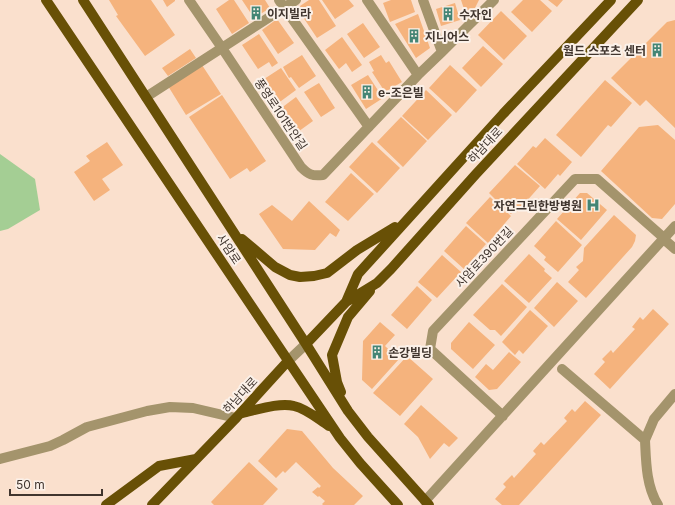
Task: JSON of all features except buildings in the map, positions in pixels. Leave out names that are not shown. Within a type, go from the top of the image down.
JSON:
[{"type":"main road","name":"사암로","points":[[46,0],[334,428],[360,463],[398,505]]},
{"type":"main road","name":"사암로","points":[[83,0],[348,411],[368,437],[427,503]]},
{"type":"main road","name":"하남대로","points":[[346,302],[358,274],[503,114],[611,0]]},
{"type":"main road","name":"하남대로","points":[[306,344],[346,302],[376,284],[638,0]]},
{"type":"main road","points":[[234,233],[275,267],[290,275],[300,277],[314,276],[327,273],[357,250],[406,220]]},
{"type":"main road","points":[[348,411],[337,382],[332,355],[348,317],[376,284]]},
{"type":"main road","name":"하남대로","points":[[152,505],[239,416],[288,361]]},
{"type":"main road","points":[[239,416],[288,405],[295,406],[334,428]]},
{"type":"main road","points":[[106,505],[159,466],[196,459]]},
{"type":"street","name":"풍영로101번안길","points":[[189,0],[301,167],[307,173],[315,176],[323,175],[418,75],[494,0]]},
{"type":"street","points":[[146,97],[222,48],[282,4],[296,0]]},
{"type":"street","points":[[367,0],[418,75]]},
{"type":"street","points":[[423,0],[442,52]]},
{"type":"street","points":[[282,4],[369,127]]},
{"type":"street","name":"사암로390번길","points":[[502,416],[430,349],[433,331],[575,178],[597,179],[664,238]]},
{"type":"street","points":[[427,503],[502,416],[675,226]]},
{"type":"street","points":[[664,238],[675,249]]},
{"type":"street","name":"하남대로","points":[[288,361],[306,344]]},
{"type":"street","points":[[562,369],[645,440]]},
{"type":"street","points":[[658,505],[653,498],[649,484],[645,440],[654,419],[675,394]]},
{"type":"street","points":[[0,459],[50,446],[87,427],[147,411],[170,407],[193,408],[239,416]]},
{"type":"green space","points":[[0,154],[35,179],[40,210],[8,229],[0,231]]},
{"type":"place","name":"이지빌라","points":[[256,13]]},
{"type":"place","name":"수자인","points":[[448,14]]},
{"type":"place","name":"지니어스","points":[[414,36]]},
{"type":"place","name":"월드 스포츠 센터","points":[[657,50]]},
{"type":"place","name":"e-조은빌","points":[[367,92]]},
{"type":"place","name":"자연그린한방병원","points":[[593,205]]},
{"type":"place","name":"손강빌딩","points":[[377,352]]}]
